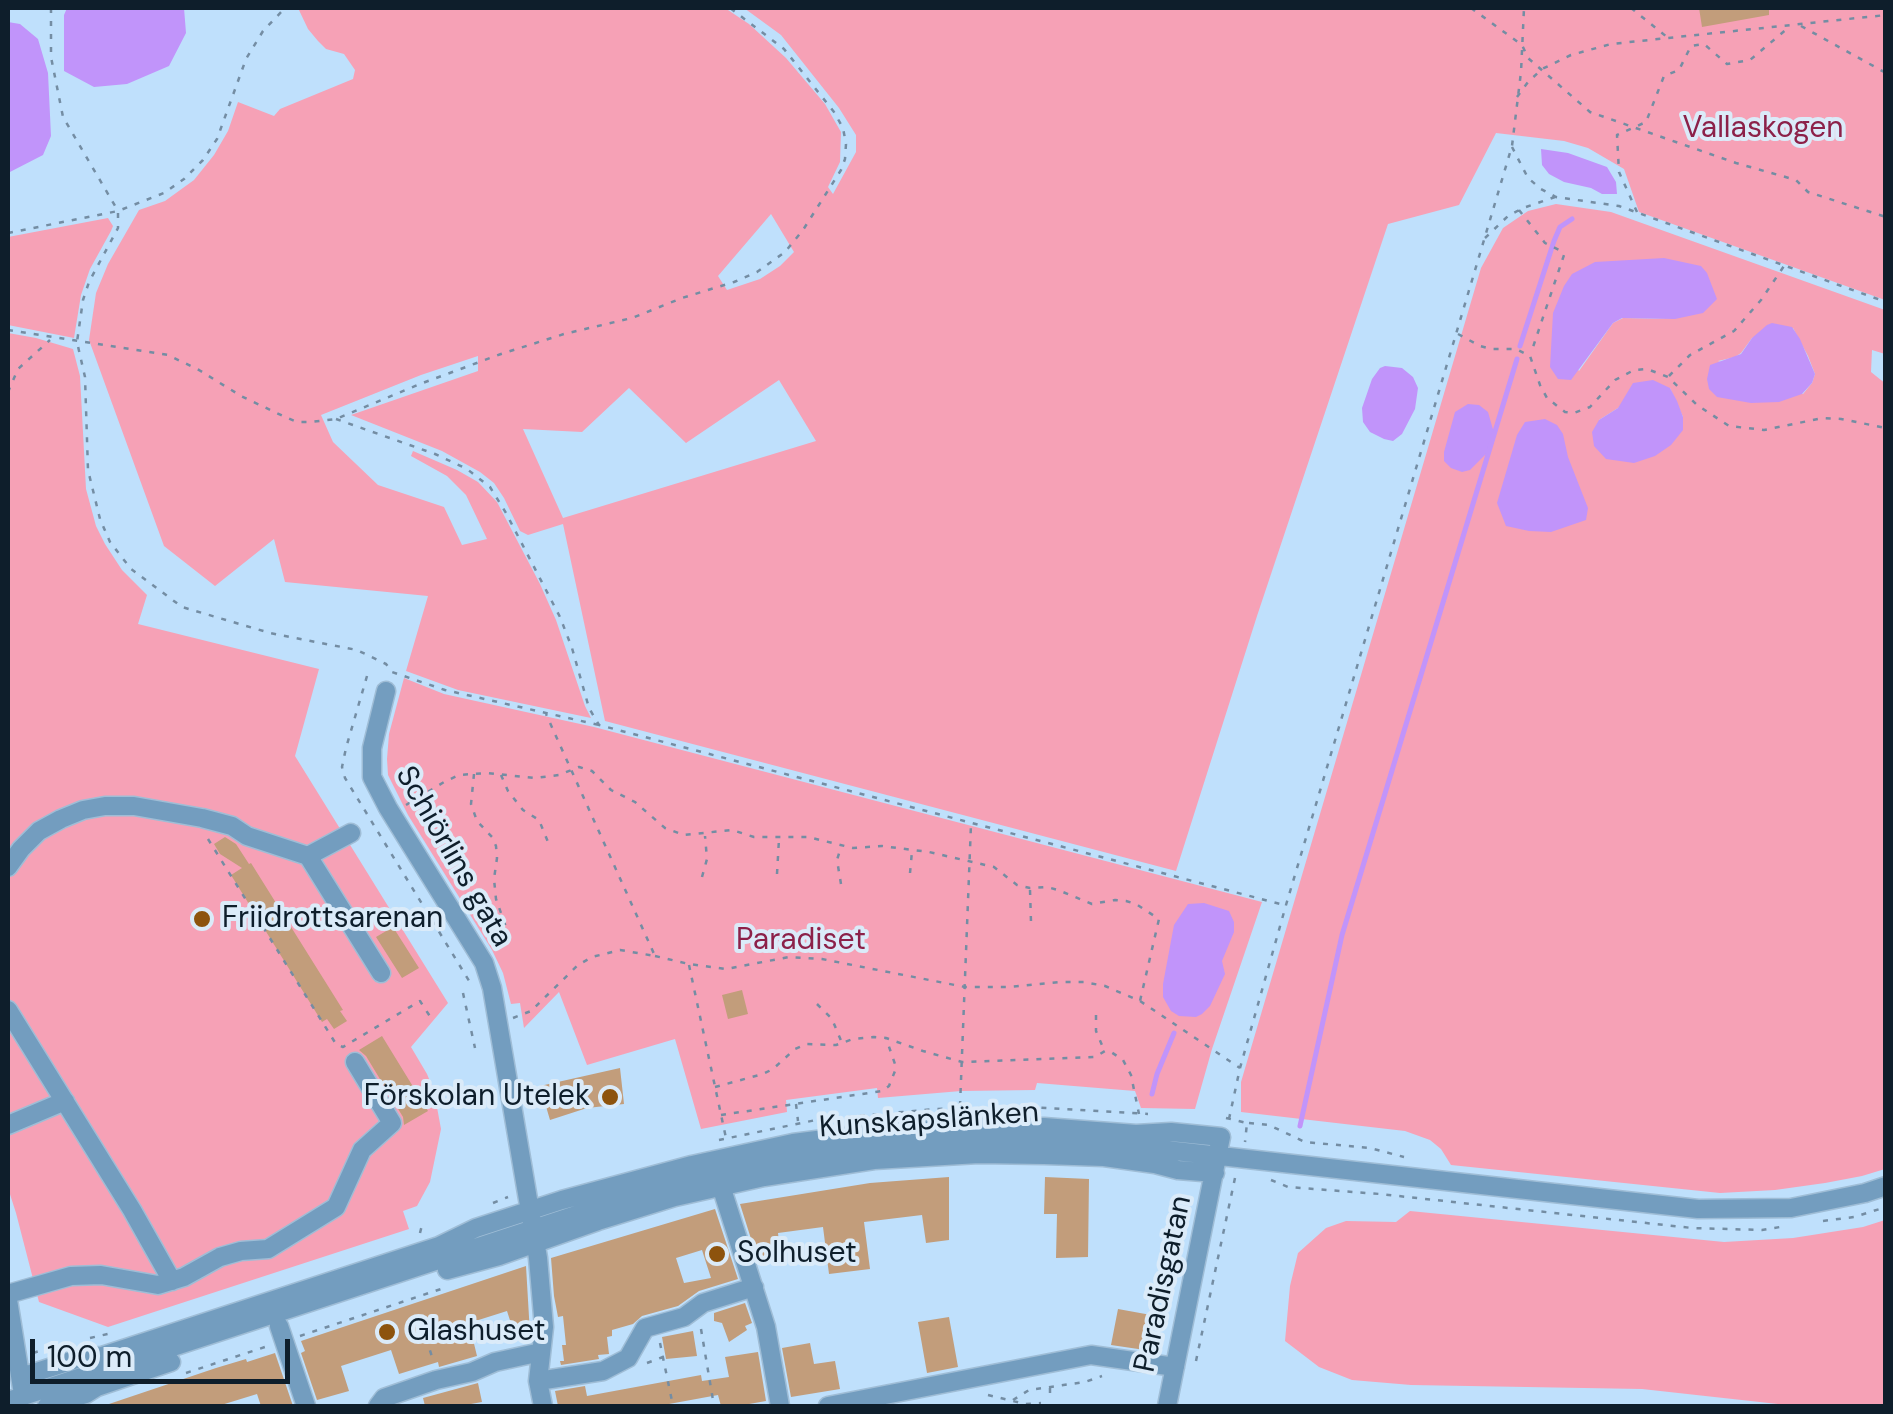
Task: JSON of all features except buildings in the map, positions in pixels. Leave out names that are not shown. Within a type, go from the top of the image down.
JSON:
[{"type":"street","name":"Schiörlins gata","points":[[386,691],[372,748],[372,777],[484,962],[483,989],[533,1228],[544,1327],[538,1381],[543,1406]]},
{"type":"street","points":[[8,867],[39,831],[84,810],[134,806],[232,826],[248,836],[308,856],[381,973]]},
{"type":"street","points":[[308,856],[351,833]]},
{"type":"street","points":[[8,1010],[172,1282]]},
{"type":"street","points":[[18,1402],[21,1377],[8,1297],[71,1276],[101,1275],[158,1285],[172,1282],[220,1257],[268,1249],[336,1207],[362,1150],[392,1123],[355,1062]]},
{"type":"street","points":[[8,1125],[64,1101]]},
{"type":"street","name":"Kunskapslänken","points":[[18,1402],[640,1194],[795,1158],[858,1150],[948,1142],[1045,1140],[1216,1164],[1698,1209],[1791,1208],[1886,1186]]},
{"type":"street","points":[[21,1377],[80,1358],[102,1356],[439,1246],[476,1228],[533,1228],[625,1212],[764,1177],[874,1160],[980,1154],[1104,1157],[1178,1170],[1216,1164]]},
{"type":"street","name":"Paradisgatan","points":[[1167,1406],[1185,1366],[1216,1164]]},
{"type":"street","points":[[722,1186],[766,1327],[780,1406]]},
{"type":"street","points":[[47,1406],[86,1394],[97,1386],[282,1334],[465,1264],[500,1256],[533,1228]]},
{"type":"street","points":[[538,1381],[602,1370],[628,1358],[645,1328],[754,1287]]},
{"type":"street","points":[[282,1334],[306,1406]]},
{"type":"street","points":[[378,1406],[384,1398],[496,1362],[541,1352]]},
{"type":"street","points":[[828,1406],[1091,1355],[1185,1366]]},
{"type":"path","points":[[51,8],[51,57],[63,116],[118,211],[118,228],[89,282],[78,342],[85,377],[88,470],[110,542],[131,568],[182,606],[270,633],[357,650],[386,664],[392,672],[445,690],[599,725],[1286,905]]},
{"type":"path","points":[[8,233],[118,211],[164,194],[184,179],[217,139],[246,59],[263,30],[285,8]]},
{"type":"path","points":[[8,330],[168,355],[297,422],[336,419],[501,354],[632,318],[757,272],[785,252],[804,230],[841,170],[846,144],[834,112],[784,49],[730,8]]},
{"type":"path","points":[[1471,8],[1522,45],[1528,58],[1590,112],[1796,180],[1808,192],[1886,217]]},
{"type":"path","points":[[1404,1157],[1370,1148],[1305,1142],[1268,1124],[1230,1119],[1240,1068],[1286,905],[1512,146],[1524,8]]},
{"type":"path","points":[[1632,8],[1668,38]]},
{"type":"path","points":[[1517,98],[1542,69],[1571,55],[1611,44],[1886,15]]},
{"type":"path","points":[[1800,25],[1886,73]]},
{"type":"path","points":[[1637,212],[1619,172],[1617,135],[1646,122],[1664,76],[1679,70],[1691,46],[1704,44],[1726,64],[1750,60],[1789,27]]},
{"type":"path","points":[[1512,146],[1528,178],[1556,197],[1619,206],[1886,302]]},
{"type":"path","points":[[1484,239],[1496,225],[1519,210],[1556,197]]},
{"type":"path","points":[[1519,210],[1545,243],[1564,255],[1530,356],[1547,398],[1565,412],[1590,407],[1623,374],[1647,370],[1668,377],[1697,406],[1729,426],[1764,430],[1823,418],[1886,428]]},
{"type":"path","points":[[1668,377],[1690,355],[1734,331],[1784,266]]},
{"type":"path","points":[[1455,332],[1480,346],[1516,349],[1530,356]]},
{"type":"path","points":[[8,392],[18,369],[52,338]]},
{"type":"path","points":[[336,419],[435,454],[490,486],[560,617],[599,725]]},
{"type":"path","points":[[366,676],[346,748],[342,768],[345,778],[483,989]]},
{"type":"path","points":[[546,712],[656,956]]},
{"type":"path","points":[[400,809],[459,775],[535,778],[559,775],[578,767],[592,770],[612,790],[643,808],[665,828],[684,835],[732,830],[754,837],[808,837],[853,848],[912,850],[994,867],[1017,885],[1058,890],[1092,904],[1115,900],[1136,904],[1158,919],[1140,1001]]},
{"type":"path","points":[[474,773],[473,814],[496,846],[496,899],[506,927]]},
{"type":"path","points":[[500,774],[523,810],[544,827],[548,842]]},
{"type":"path","points":[[194,816],[336,1044],[343,1047],[420,1001],[433,1021]]},
{"type":"path","points":[[960,1108],[971,823]]},
{"type":"path","points":[[702,877],[707,859],[704,834]]},
{"type":"path","points":[[777,874],[779,838]]},
{"type":"path","points":[[840,884],[838,860],[842,846]]},
{"type":"path","points":[[910,873],[912,850]]},
{"type":"path","points":[[1030,888],[1031,922]]},
{"type":"path","points":[[510,1020],[531,1011],[578,965],[620,950],[726,968],[790,957],[964,987],[1084,982],[1105,986],[1140,1001],[1240,1068]]},
{"type":"path","points":[[689,964],[726,1138]]},
{"type":"path","points":[[463,993],[475,1048]]},
{"type":"path","points":[[817,1004],[832,1019],[842,1043]]},
{"type":"path","points":[[1096,1016],[1096,1031],[1105,1051]]},
{"type":"path","points":[[716,1087],[763,1074],[795,1048],[853,1039],[886,1038],[962,1062],[1095,1058],[1105,1051],[1123,1060],[1139,1114]]},
{"type":"path","points":[[722,1115],[882,1092],[895,1071],[886,1038]]},
{"type":"path","points":[[796,1102],[798,1123]]},
{"type":"path","points":[[1246,1139],[1247,1122]]},
{"type":"path","points":[[1185,1366],[1235,1177]]},
{"type":"path","points":[[421,1234],[422,1225]]},
{"type":"path","points":[[175,1377],[282,1334],[413,1301],[449,1287]]},
{"type":"path","points":[[698,1307],[714,1406]]},
{"type":"path","points":[[645,1328],[661,1344],[672,1406]]},
{"type":"path","points":[[426,1338],[439,1380]]},
{"type":"path","points":[[1013,1400],[1029,1390],[1085,1382],[1105,1374]]},
{"type":"path","points":[[1050,1377],[1050,1400]]},
{"type":"path","points":[[988,1396],[1025,1404],[1041,1403]]},
{"type":"green space","name":"Vallaskogen","points":[[298,8],[725,8],[786,58],[825,104],[841,132],[840,162],[828,187],[833,194],[856,152],[856,135],[781,35],[744,8],[1885,8],[1885,300],[1639,212],[1624,169],[1588,148],[1564,141],[1496,133],[1459,205],[1388,224],[1176,871],[605,721],[563,524],[528,535],[520,531],[494,483],[480,472],[442,451],[351,415],[478,371],[478,356],[321,415],[333,442],[378,485],[444,507],[462,545],[487,539],[466,495],[447,476],[411,456],[413,451],[478,482],[497,502],[556,620],[591,718],[458,690],[406,671],[428,596],[285,582],[274,539],[215,586],[164,546],[89,340],[96,293],[139,210],[165,201],[194,180],[228,131],[238,102],[274,116],[280,109],[353,79],[355,70],[344,54],[326,49],[308,29]],"holes":[[[771,214],[794,252],[760,279],[727,290],[718,276]],[[779,380],[816,441],[563,518],[523,429],[582,432],[629,388],[686,443]]]},
{"type":"green space","points":[[1556,204],[1611,212],[1885,310],[1885,354],[1872,350],[1871,372],[1886,384],[1885,1169],[1825,1183],[1720,1193],[1451,1165],[1430,1140],[1405,1131],[1241,1112],[1241,1082],[1481,268],[1503,228],[1528,211]],"holes":[[[1553,313],[1675,319],[1623,318],[1613,323],[1579,371],[1554,333]],[[1793,328],[1815,374],[1803,394],[1718,361],[1741,353],[1752,338]],[[1670,388],[1683,417],[1599,420],[1618,408]]]},
{"type":"green space","points":[[108,218],[113,226],[90,269],[74,338],[8,325],[8,237]]},
{"type":"green space","name":"Friidrottsarenan","points":[[8,333],[73,349],[80,376],[86,489],[105,544],[122,570],[147,595],[138,624],[319,669],[295,756],[448,1003],[411,1047],[434,1091],[441,1129],[430,1182],[417,1206],[403,1211],[409,1229],[108,1327],[39,1302],[8,1188]]},
{"type":"green space","name":"Paradiset","points":[[404,678],[444,694],[594,727],[1262,902],[1195,1109],[1141,1108],[1135,1091],[1037,1083],[1035,1090],[878,1098],[877,1088],[786,1100],[787,1112],[701,1129],[675,1039],[587,1065],[559,992],[524,1028],[520,1003],[511,1004],[492,950],[408,815],[388,775],[389,734]]},
{"type":"green space","points":[[1410,1211],[1724,1242],[1793,1238],[1885,1220],[1885,1406],[1796,1406],[1642,1389],[1411,1385],[1352,1380],[1319,1367],[1285,1341],[1290,1286],[1298,1253],[1326,1228],[1346,1221],[1396,1222]]},
{"type":"shaded area","points":[[67,8],[184,8],[186,33],[169,66],[127,84],[94,87],[64,71]]},
{"type":"shaded area","points":[[8,22],[20,24],[38,39],[48,73],[51,136],[43,155],[8,173]]},
{"type":"shaded area","points":[[1541,149],[1568,153],[1607,167],[1616,182],[1617,194],[1602,194],[1549,174],[1542,165]]},
{"type":"shaded area","points":[[1664,258],[1701,266],[1717,299],[1703,313],[1675,319],[1622,318],[1613,323],[1571,380],[1558,379],[1550,367],[1553,313],[1572,274],[1595,262]]},
{"type":"shaded area","points":[[1772,323],[1792,327],[1800,339],[1815,374],[1812,383],[1802,394],[1779,402],[1751,403],[1717,397],[1709,389],[1710,365],[1741,354],[1752,338]]},
{"type":"shaded area","points":[[1385,366],[1402,368],[1418,388],[1415,409],[1402,434],[1393,441],[1370,432],[1363,422],[1362,408],[1372,379]]},
{"type":"shaded area","points":[[1653,380],[1670,388],[1683,417],[1683,430],[1655,456],[1634,463],[1606,459],[1594,446],[1592,432],[1599,420],[1618,408],[1633,383]]},
{"type":"shaded area","points":[[1468,404],[1479,405],[1488,412],[1494,433],[1489,451],[1470,470],[1462,472],[1444,461],[1444,452],[1455,412]]},
{"type":"shaded area","points":[[1545,419],[1557,425],[1563,434],[1588,508],[1586,520],[1551,532],[1506,526],[1497,503],[1517,435],[1525,422]]},
{"type":"shaded area","points":[[1204,903],[1229,911],[1234,922],[1222,961],[1225,974],[1202,1014],[1179,1016],[1163,997],[1174,925],[1188,904]]},
{"type":"waterway","points":[[1520,346],[1554,241],[1560,227],[1572,219]]},
{"type":"waterway","points":[[1300,1126],[1342,935],[1517,359]]},
{"type":"waterway","points":[[1152,1094],[1174,1033]]},
{"type":"place","name":"Friidrottsarenan","points":[[202,919]]},
{"type":"place","name":"Förskolan Utelek","points":[[610,1097]]},
{"type":"place","name":"Solhuset","points":[[717,1254]]},
{"type":"place","name":"Glashuset","points":[[387,1332]]}]
